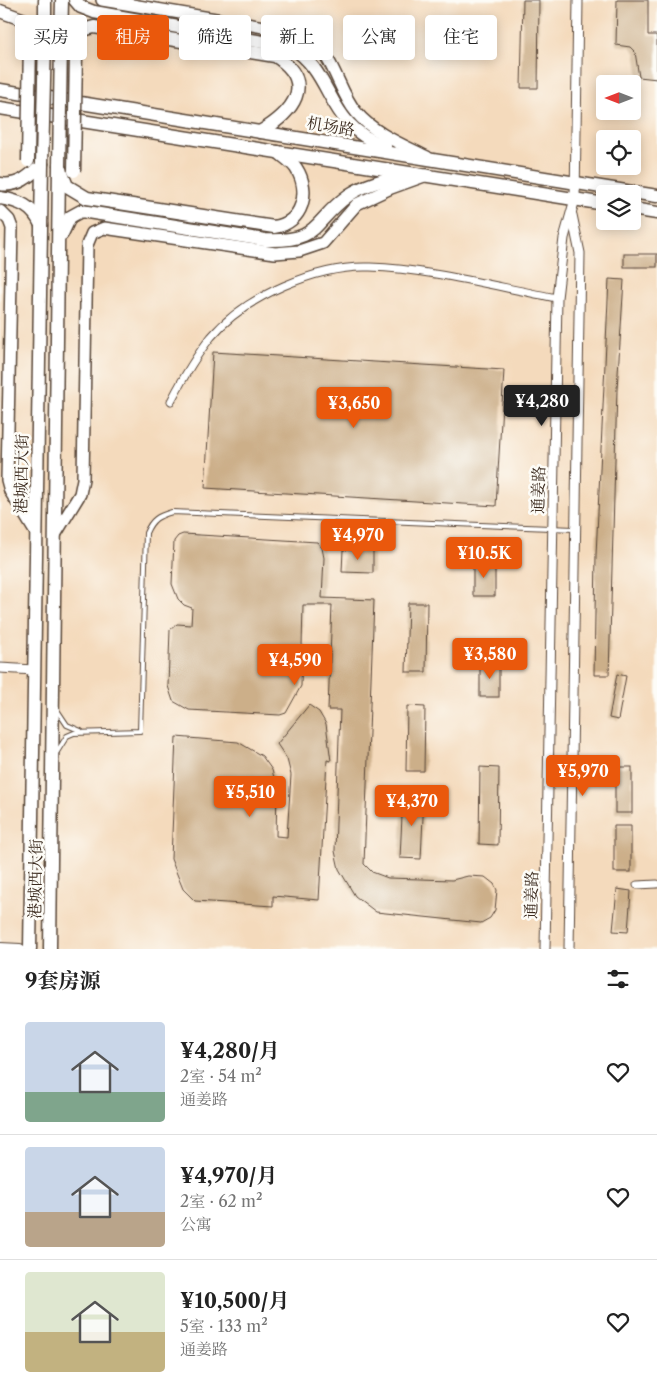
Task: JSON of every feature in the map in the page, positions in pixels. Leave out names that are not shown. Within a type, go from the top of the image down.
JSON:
[{"type":"highway","name":"港城西大街","points":[[45,0],[45,15]]},
{"type":"highway","name":"港城西大街","points":[[62,0],[62,15]]},
{"type":"highway","points":[[75,0],[81,7],[94,12],[291,47],[305,56],[318,72],[329,97],[349,126],[371,141],[416,156]]},
{"type":"highway","points":[[0,11],[15,16]]},
{"type":"highway","points":[[87,29],[94,27],[275,56],[285,62],[294,73],[297,86],[296,101],[286,114],[260,132]]},
{"type":"highway","points":[[24,180],[28,161],[30,60]]},
{"type":"highway","name":"港城西大街","points":[[30,949],[42,164],[45,60]]},
{"type":"highway","name":"港城西大街","points":[[49,949],[61,60]]},
{"type":"highway","points":[[76,60],[74,171],[75,185],[80,195]]},
{"type":"highway","name":"机场路","points":[[0,90],[657,196]]},
{"type":"highway","name":"机场路","points":[[0,108],[596,203]]},
{"type":"highway","points":[[59,166],[67,186],[80,195],[97,200],[267,227],[282,226],[295,218],[300,210],[304,192],[295,167],[278,152]]},
{"type":"highway","points":[[0,184],[13,184],[24,180],[42,164]]},
{"type":"highway","points":[[58,266],[63,229],[70,217],[81,211],[265,240],[290,241],[306,235],[320,225],[334,208],[351,194],[375,182],[414,173]]},
{"type":"highway","points":[[0,198],[22,203],[31,208],[42,228]]},
{"type":"highway","points":[[641,210],[657,213]]},
{"type":"main road","points":[[102,0],[294,32],[315,44],[328,58],[342,93],[357,114],[383,135],[431,159]]},
{"type":"main road","points":[[55,535],[80,494],[83,479],[86,245],[92,233],[104,228],[275,252],[299,251],[323,243],[357,204],[390,188],[428,175]]},
{"type":"main road","points":[[0,211],[9,220],[12,228],[5,365],[7,480],[10,491],[36,533]]},
{"type":"main road","points":[[0,948],[20,949]]},
{"type":"street","points":[[575,182],[578,0]]},
{"type":"street","name":"通姜路","points":[[545,949],[557,298],[564,238],[574,199],[575,182]]},
{"type":"street","name":"通姜路","points":[[568,949],[580,253],[571,212]]},
{"type":"street","points":[[171,401],[189,366],[213,335],[264,296],[313,274],[343,268],[392,269],[557,298]]},
{"type":"street","points":[[0,668],[34,670]]},
{"type":"street","points":[[637,885],[657,884]]},
{"type":"lane","points":[[52,765],[66,736],[83,731],[140,731],[146,533],[150,522],[158,515],[172,512],[576,529]]},
{"type":"lane","points":[[53,694],[59,714],[67,725],[83,731]]},
{"type":"building","points":[[523,0],[539,0],[538,88],[521,88]]},
{"type":"building","points":[[617,0],[648,0],[648,35],[656,35],[657,38],[657,79],[641,77],[641,75],[639,75],[635,52],[630,47],[616,45]]},
{"type":"building","points":[[624,254],[657,254],[657,267],[624,267]]},
{"type":"building","points":[[609,279],[624,280],[617,389],[609,675],[594,675],[596,555]]},
{"type":"building","points":[[213,352],[504,370],[496,506],[205,488]]},
{"type":"building","points":[[183,534],[317,542],[322,548],[324,558],[322,598],[374,600],[364,864],[372,872],[388,878],[452,880],[468,876],[485,877],[494,884],[497,890],[495,910],[490,918],[481,923],[376,912],[355,896],[339,869],[335,851],[340,710],[328,710],[332,605],[303,605],[301,686],[286,713],[280,715],[189,710],[173,701],[168,686],[170,630],[177,624],[191,625],[192,608],[184,605],[178,599],[172,584],[174,541]]},
{"type":"building","points":[[343,550],[373,550],[373,573],[342,572]]},
{"type":"building","points":[[473,561],[495,562],[495,596],[473,596]]},
{"type":"building","points":[[408,603],[427,603],[426,672],[406,672]]},
{"type":"building","points":[[480,662],[499,662],[499,697],[480,697]]},
{"type":"building","points":[[617,674],[626,676],[618,720],[609,718]]},
{"type":"building","points":[[309,705],[319,712],[326,724],[331,761],[327,760],[319,900],[273,896],[273,906],[195,901],[183,889],[171,859],[176,737],[238,742],[262,756],[272,770],[277,789],[276,836],[287,837],[291,775],[287,759],[277,744]]},
{"type":"building","points":[[407,706],[425,707],[424,771],[406,771]]},
{"type":"building","points":[[480,767],[499,768],[498,845],[479,844]]},
{"type":"building","points":[[615,767],[632,767],[632,813],[615,813]]},
{"type":"building","points":[[403,795],[424,796],[421,859],[400,858]]},
{"type":"building","points":[[614,826],[631,826],[631,872],[614,872]]},
{"type":"building","points":[[617,889],[631,891],[628,932],[613,931]]}]
